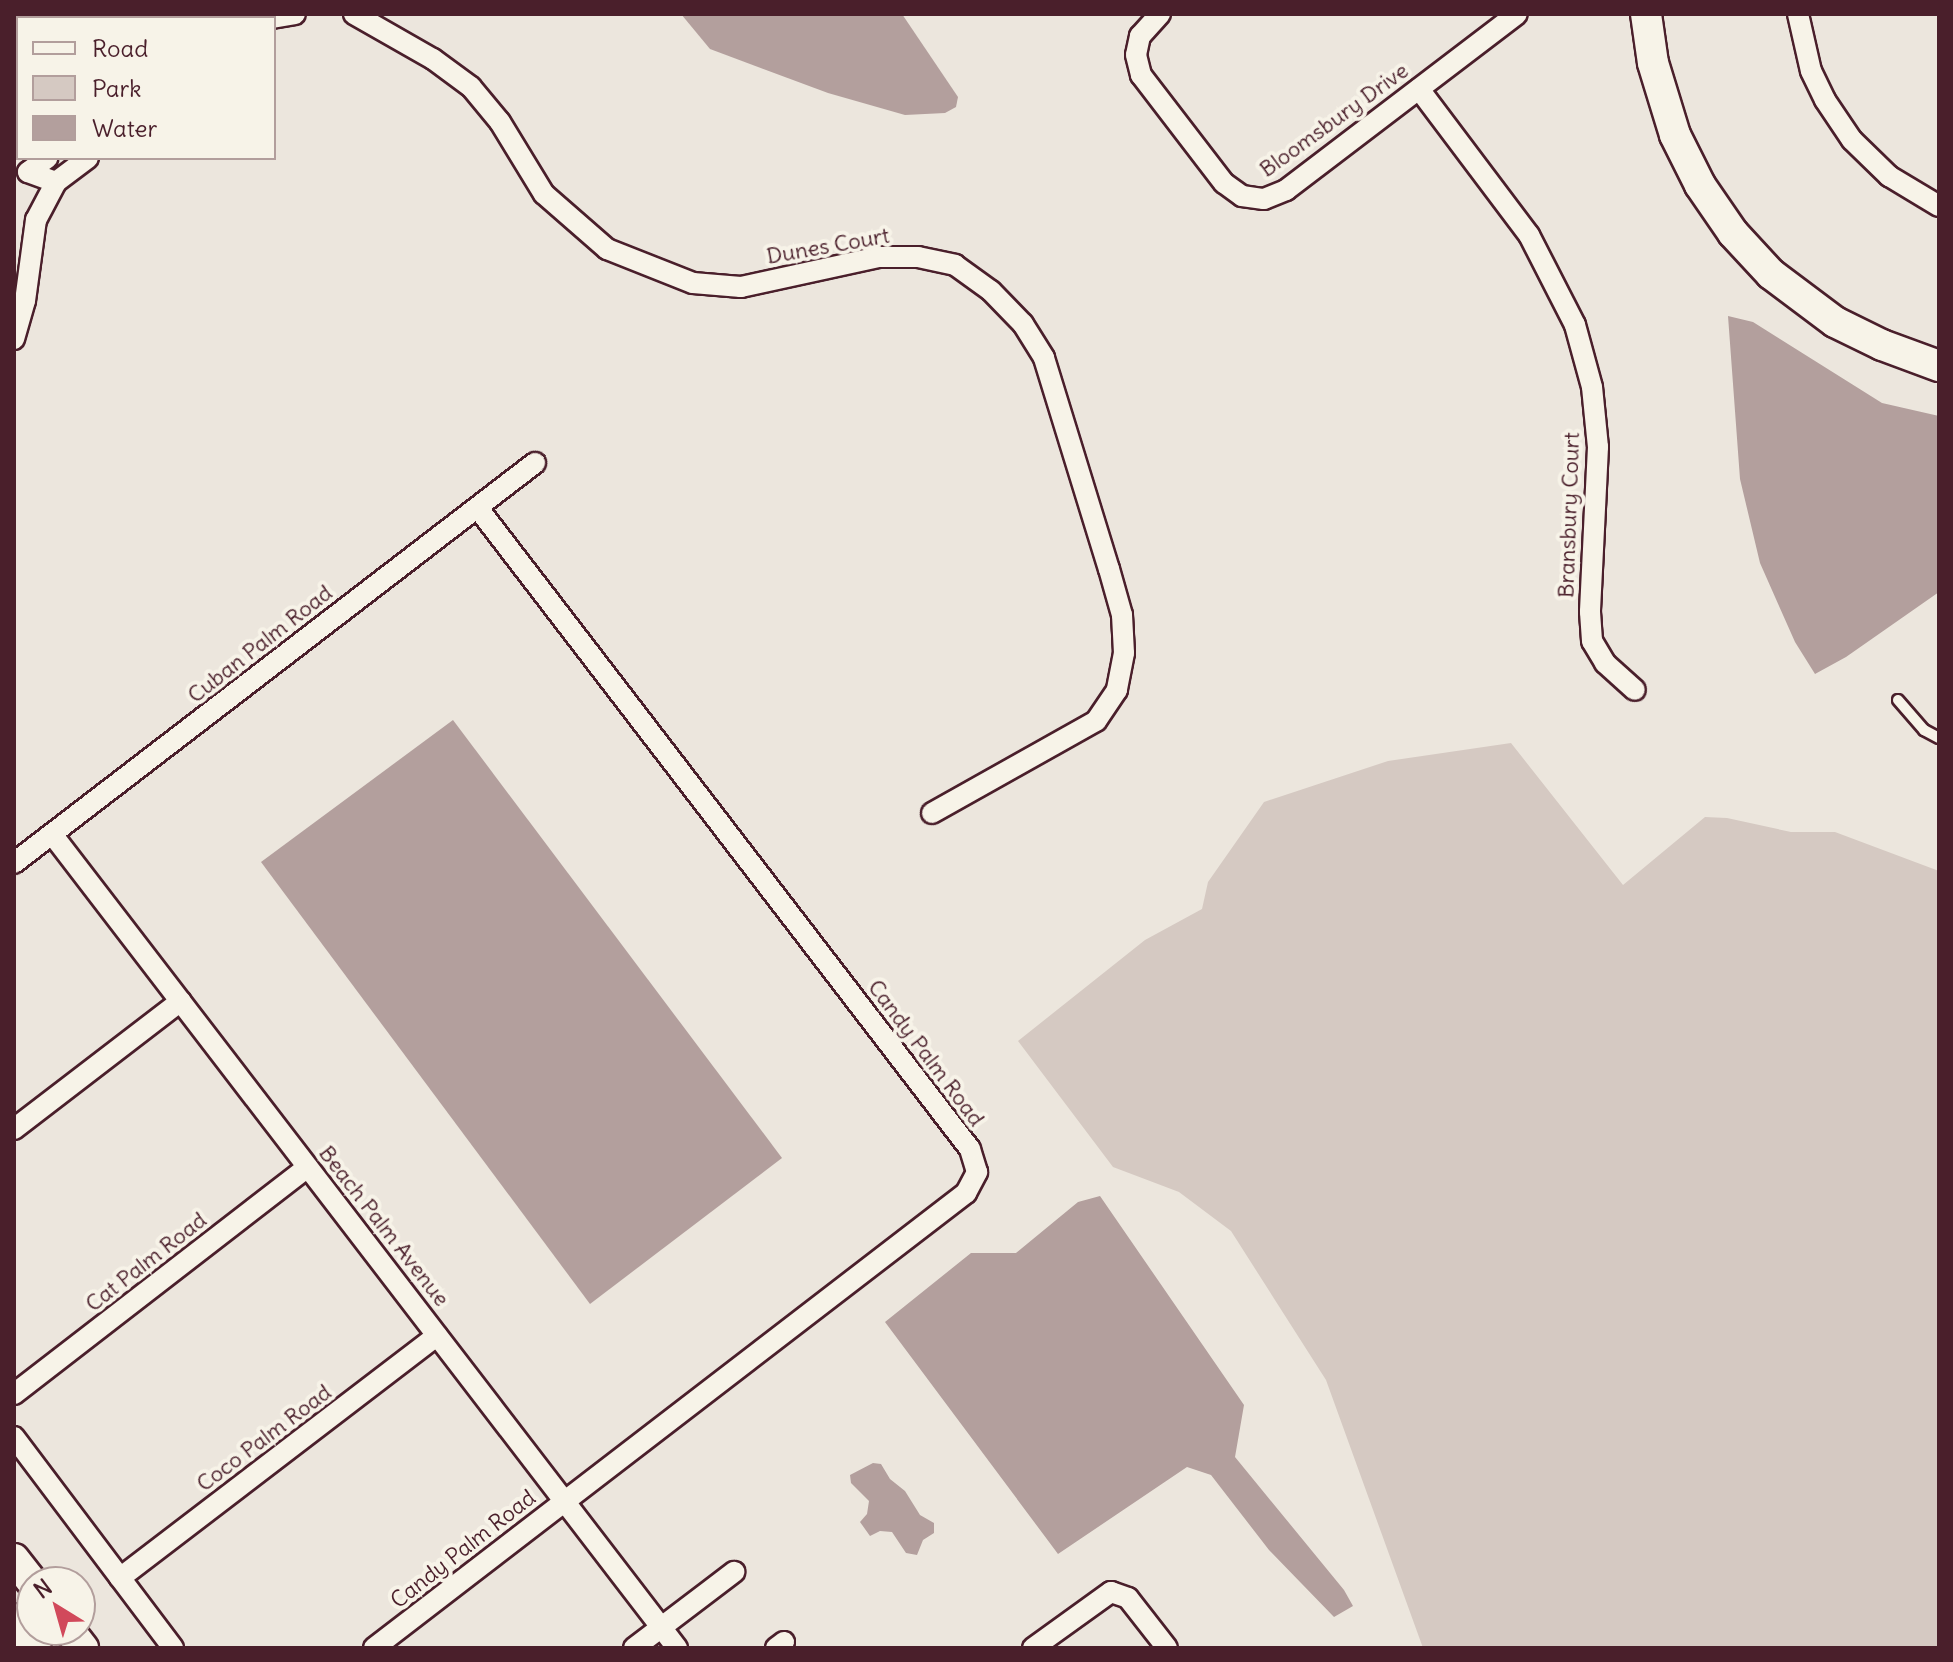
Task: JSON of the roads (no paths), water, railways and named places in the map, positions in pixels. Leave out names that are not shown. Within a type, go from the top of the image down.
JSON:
[{"type":"street","name":"Dunes Court","points":[[354,14],[433,59],[471,87],[500,122],[544,194],[607,249],[693,283],[741,287],[879,257],[918,257],[955,265],[991,291],[1023,324],[1044,358],[1105,554],[1122,615],[1124,653],[1117,690],[1096,721],[932,813]]},
{"type":"street","name":"Bloomsbury Drive","points":[[1160,14],[1140,36],[1136,55],[1141,75],[1224,183],[1242,196],[1264,199],[1286,190],[1517,14]]},
{"type":"street","points":[[1646,14],[1653,63],[1671,124],[1700,185],[1733,233],[1771,274],[1835,322],[1882,345],[1939,366]]},
{"type":"street","points":[[1798,14],[1811,71],[1825,100],[1852,140],[1889,176],[1939,206]]},
{"type":"street","name":"Bransbury Court","points":[[1419,89],[1529,235],[1575,325],[1592,387],[1598,447],[1590,612],[1592,641],[1605,663],[1635,690]]},
{"type":"street","points":[[14,339],[25,301],[36,220],[56,182],[85,160]]},
{"type":"street","points":[[32,165],[56,182]]},
{"type":"street","name":"Cuban Palm Road","points":[[14,863],[535,463]]},
{"type":"street","name":"Candy Palm Road","points":[[374,1648],[966,1193],[975,1180],[977,1164],[970,1149],[477,507]]},
{"type":"street","name":"Beach Palm Avenue","points":[[52,834],[677,1648]]},
{"type":"street","points":[[14,1129],[181,1001]]},
{"type":"street","name":"Cat Palm Road","points":[[14,1394],[308,1167]]},
{"type":"street","name":"Coco Palm Road","points":[[120,1578],[437,1336]]},
{"type":"street","points":[[14,1437],[173,1648]]},
{"type":"street","points":[[634,1648],[734,1572]]},
{"type":"street","points":[[1033,1648],[1099,1597],[1118,1592],[1132,1603],[1167,1648]]},
{"type":"street","points":[[14,1619],[36,1648]]},
{"type":"lane","points":[[1898,700],[1924,730],[1939,738]]},
{"type":"water","points":[[681,14],[902,14],[958,97],[956,107],[945,113],[905,115],[828,93],[710,49]]},
{"type":"water","points":[[1728,316],[1753,322],[1882,403],[1939,416],[1939,592],[1846,657],[1815,674],[1795,642],[1760,563],[1740,479]]},
{"type":"water","points":[[453,720],[782,1158],[590,1304],[261,862]]},
{"type":"water","points":[[1100,1196],[1244,1405],[1235,1457],[1344,1590],[1353,1606],[1334,1617],[1269,1550],[1211,1475],[1187,1467],[1058,1554],[885,1322],[971,1253],[1016,1253],[1078,1202]]},
{"type":"water","points":[[873,1463],[881,1464],[890,1479],[905,1491],[920,1515],[934,1523],[934,1533],[923,1540],[917,1555],[906,1553],[892,1532],[880,1531],[870,1536],[860,1522],[867,1514],[869,1501],[851,1483],[850,1475]]}]
